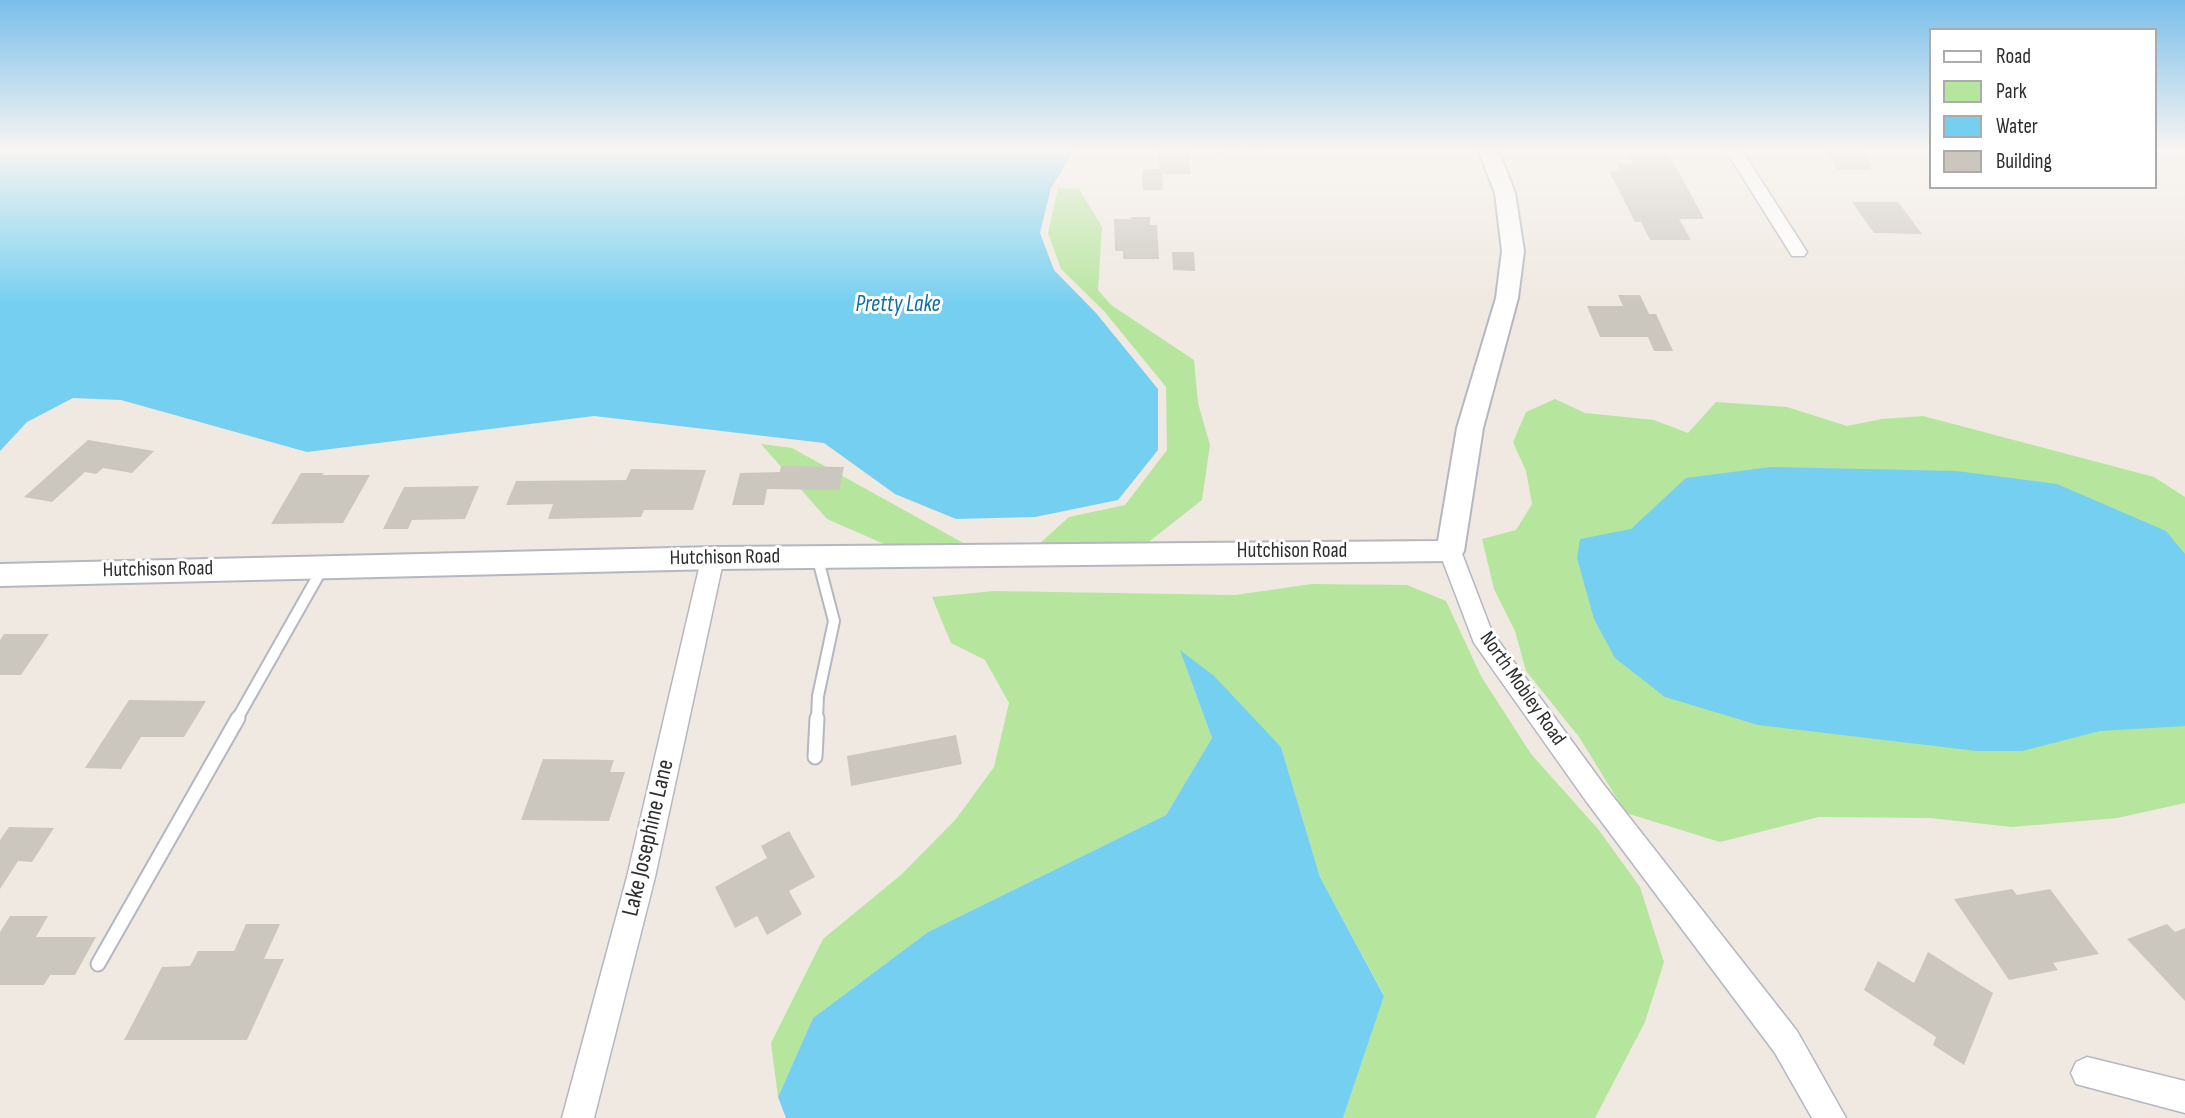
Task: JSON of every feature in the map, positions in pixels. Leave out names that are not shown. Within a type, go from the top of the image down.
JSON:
[{"type":"street","name":"North Mobley Road","points":[[1506,201],[1513,251],[1507,298],[1470,428],[1450,551],[1482,636],[1594,793],[1786,1042],[1830,1118]]},
{"type":"street","points":[[1766,201],[1798,252]]},
{"type":"street","name":"Hutchison Road","points":[[0,575],[817,556],[1450,551]]},
{"type":"street","name":"Lake Josephine Lane","points":[[578,1118],[641,877],[711,564],[716,558]]},
{"type":"street","points":[[2088,1073],[2185,1097]]},
{"type":"lane","points":[[815,757],[818,696],[834,621],[817,556]]},
{"type":"lane","points":[[98,964],[323,566]]},
{"type":"green space","points":[[1055,201],[1086,201],[1102,227],[1098,290],[1111,305],[1194,360],[1198,403],[1210,445],[1202,500],[1146,544],[1038,545],[1069,517],[1125,505],[1167,450],[1166,387],[1104,311],[1061,269],[1048,233]]},
{"type":"green space","points":[[1555,399],[1585,413],[1654,420],[1688,433],[1716,402],[1787,407],[1847,426],[1882,419],[1923,416],[2154,477],[2185,497],[2185,803],[2117,818],[2012,827],[1930,818],[1819,817],[1720,842],[1626,813],[1579,737],[1526,671],[1515,631],[1494,589],[1482,539],[1516,530],[1532,504],[1526,471],[1513,442],[1526,412]]},
{"type":"green space","points":[[761,444],[792,448],[967,545],[974,546],[891,547],[827,519]]},
{"type":"green space","points":[[1312,584],[1407,585],[1446,601],[1481,676],[1531,754],[1598,829],[1640,887],[1664,962],[1645,1022],[1595,1118],[1343,1118],[1384,995],[1320,877],[1281,747],[1181,651],[1212,738],[1166,815],[928,932],[813,1018],[778,1097],[771,1043],[823,939],[902,874],[956,819],[994,767],[1009,703],[985,660],[951,643],[932,597],[995,591],[1235,595]]},
{"type":"water","name":"Pretty Lake","points":[[0,201],[1048,201],[1040,233],[1054,270],[1096,313],[1158,389],[1158,450],[1118,500],[1035,517],[956,519],[895,494],[824,443],[594,416],[307,452],[121,400],[73,398],[27,422],[0,451]]},
{"type":"water","points":[[1771,467],[1957,471],[2057,484],[2166,531],[2185,554],[2185,726],[2100,731],[2022,751],[1977,751],[1758,725],[1665,697],[1615,658],[1594,619],[1577,558],[1580,539],[1631,529],[1686,478]]},
{"type":"water","points":[[1180,650],[1214,676],[1281,747],[1320,877],[1384,996],[1343,1118],[786,1118],[778,1097],[813,1018],[928,932],[1166,815],[1212,738]]},
{"type":"building","points":[[1624,201],[1695,201],[1704,219],[1679,219],[1691,240],[1650,240],[1641,222],[1635,222]]},
{"type":"building","points":[[1852,202],[1898,202],[1922,234],[1874,233]]},
{"type":"building","points":[[1150,217],[1150,225],[1157,225],[1159,259],[1123,259],[1123,251],[1115,251],[1114,219]]},
{"type":"building","points":[[1172,252],[1194,252],[1195,271],[1173,270]]},
{"type":"building","points":[[1618,295],[1640,295],[1649,314],[1656,314],[1673,351],[1654,351],[1648,337],[1600,337],[1587,306],[1623,306]]},
{"type":"building","points":[[88,440],[154,451],[132,473],[103,468],[96,474],[85,472],[52,502],[24,497]]},
{"type":"building","points":[[781,466],[844,467],[839,490],[767,489],[764,505],[732,505],[740,473],[780,472]]},
{"type":"building","points":[[631,469],[706,470],[693,510],[644,510],[641,517],[548,519],[553,504],[506,505],[516,481],[626,480]]},
{"type":"building","points":[[301,473],[370,475],[343,523],[271,524]]},
{"type":"building","points":[[479,486],[465,519],[412,520],[408,529],[383,529],[404,487]]},
{"type":"building","points":[[4,634],[49,634],[21,675],[0,675],[0,640]]},
{"type":"building","points":[[129,700],[206,701],[184,737],[141,737],[121,769],[85,768]]},
{"type":"building","points":[[956,735],[962,764],[851,786],[847,756]]},
{"type":"building","points":[[543,759],[614,760],[610,772],[625,772],[609,821],[521,820]]},
{"type":"building","points":[[9,827],[54,828],[32,862],[18,861],[0,889],[0,840]]},
{"type":"building","points":[[789,831],[815,877],[789,891],[802,914],[767,935],[757,916],[735,928],[715,887],[767,858],[761,846]]},
{"type":"building","points":[[2012,889],[2017,895],[2050,889],[2099,954],[2053,963],[2058,970],[2009,980],[1954,899]]},
{"type":"building","points":[[10,916],[48,916],[36,937],[96,937],[75,975],[50,975],[44,985],[0,985],[0,932]]},
{"type":"building","points":[[246,924],[280,924],[264,959],[284,959],[247,1040],[124,1040],[162,967],[190,966],[198,951],[234,951]]},
{"type":"building","points":[[2167,924],[2175,932],[2185,928],[2185,1001],[2127,939]]},
{"type":"building","points":[[1928,952],[1993,993],[1964,1065],[1933,1045],[1936,1037],[1864,990],[1878,961],[1914,983]]}]
